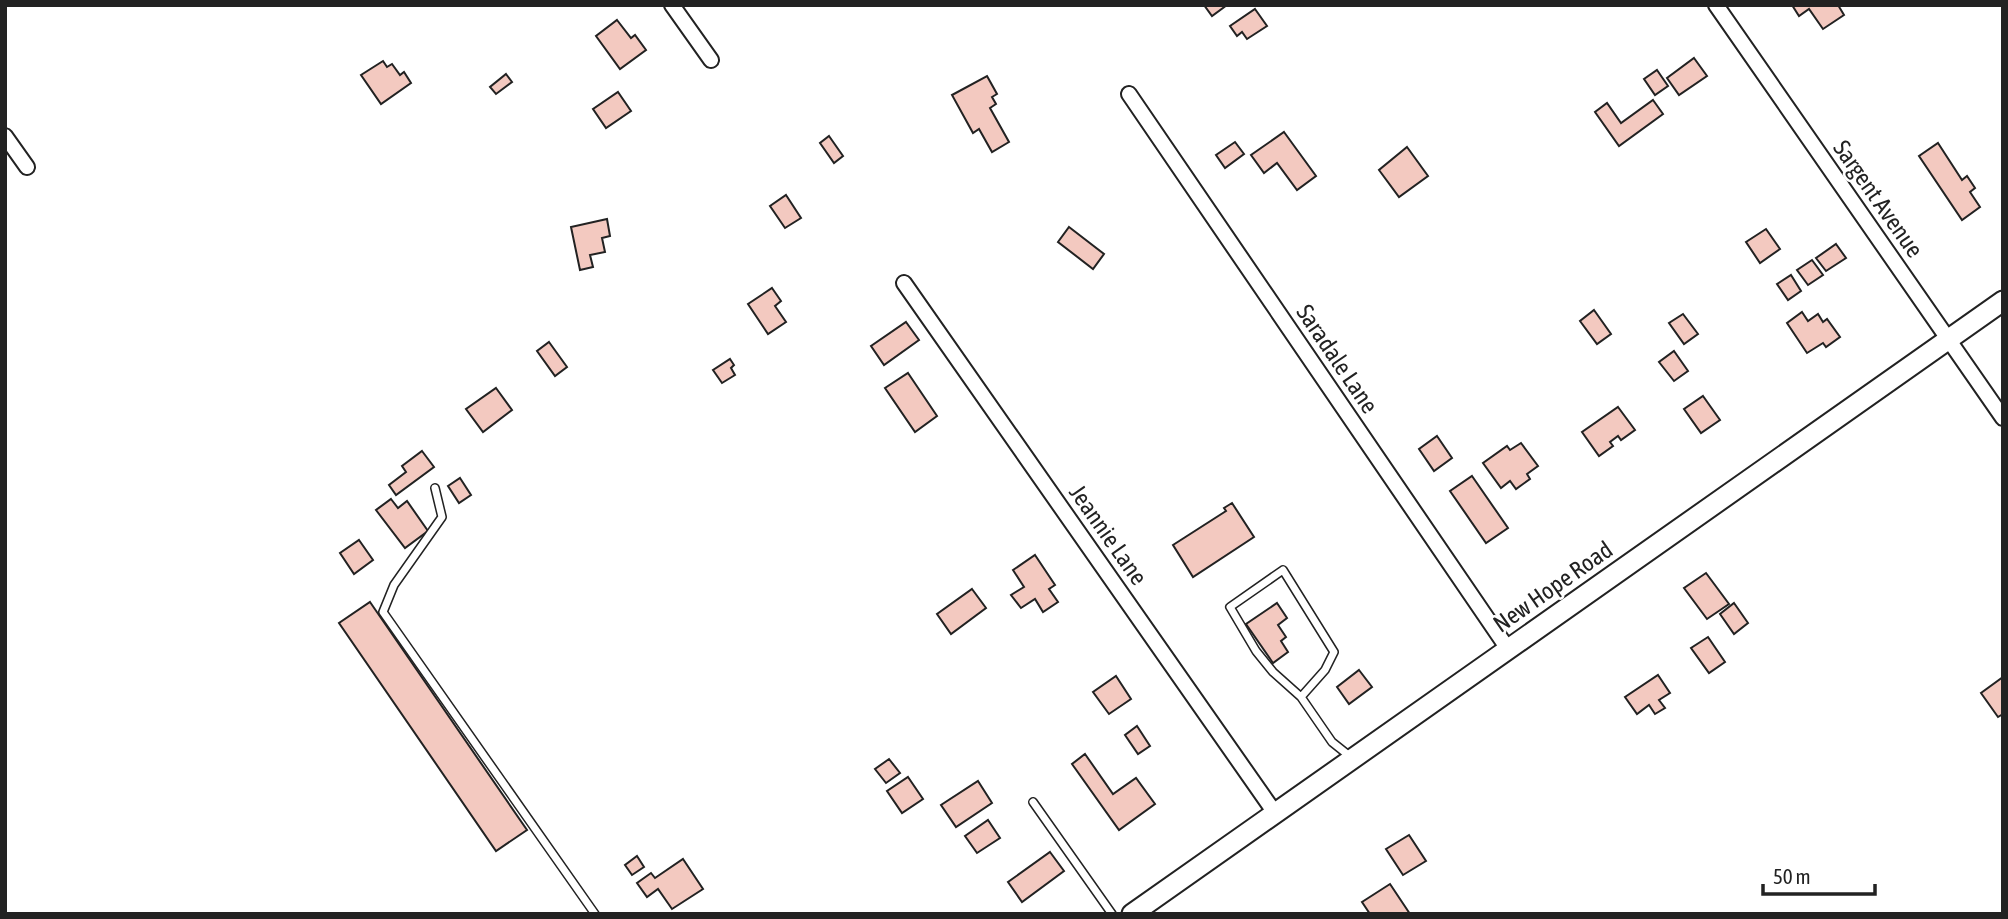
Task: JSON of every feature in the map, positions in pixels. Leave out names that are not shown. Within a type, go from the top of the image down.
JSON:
[{"type":"main road","name":"New Hope Road","points":[[1132,914],[2003,301]]},
{"type":"street","points":[[672,5],[711,60]]},
{"type":"street","name":"Sargent Avenue","points":[[1716,5],[2003,418]]},
{"type":"street","name":"Saradale Lane","points":[[1129,94],[1508,649]]},
{"type":"street","points":[[5,136],[27,167]]},
{"type":"street","name":"Jeannie Lane","points":[[904,283],[1275,813]]},
{"type":"lane","points":[[435,488],[442,517],[394,585],[383,612],[595,914]]},
{"type":"lane","points":[[1301,697],[1325,670],[1334,652],[1283,570],[1230,607],[1256,651],[1273,673],[1301,697],[1332,741],[1353,758]]},
{"type":"lane","points":[[1033,802],[1112,914]]},
{"type":"building","points":[[1204,5],[1227,5],[1212,16]]},
{"type":"building","points":[[1792,5],[1838,5],[1844,15],[1823,29],[1809,9],[1799,16]]},
{"type":"building","points":[[1255,9],[1267,26],[1247,39],[1242,32],[1237,36],[1230,26]]},
{"type":"building","points":[[617,20],[631,38],[635,35],[646,50],[620,69],[596,36]]},
{"type":"building","points":[[1694,58],[1707,76],[1679,95],[1667,78]]},
{"type":"building","points":[[383,61],[387,67],[392,64],[400,75],[404,72],[411,83],[381,104],[361,75]]},
{"type":"building","points":[[1657,70],[1668,86],[1655,95],[1644,79]]},
{"type":"building","points":[[506,74],[512,82],[496,94],[490,87]]},
{"type":"building","points":[[987,76],[997,94],[992,97],[996,104],[990,108],[1009,142],[992,152],[979,129],[973,133],[952,95]]},
{"type":"building","points":[[618,92],[631,111],[606,128],[593,109]]},
{"type":"building","points":[[1653,100],[1663,114],[1619,146],[1595,112],[1607,103],[1621,123]]},
{"type":"building","points":[[1284,132],[1316,176],[1297,190],[1277,163],[1264,173],[1251,155]]},
{"type":"building","points":[[829,136],[843,156],[834,163],[820,143]]},
{"type":"building","points":[[1235,142],[1244,154],[1225,168],[1216,155]]},
{"type":"building","points":[[1938,143],[1962,180],[1967,176],[1975,188],[1970,192],[1980,207],[1962,220],[1919,156]]},
{"type":"building","points":[[1407,147],[1428,176],[1399,197],[1379,170]]},
{"type":"building","points":[[786,195],[801,218],[785,228],[770,206]]},
{"type":"building","points":[[607,219],[610,236],[602,238],[605,252],[590,255],[593,267],[580,270],[571,227]]},
{"type":"building","points":[[1069,227],[1104,254],[1093,269],[1058,242]]},
{"type":"building","points":[[1766,229],[1780,249],[1760,263],[1746,242]]},
{"type":"building","points":[[1836,244],[1846,258],[1826,271],[1816,258]]},
{"type":"building","points":[[1812,260],[1823,275],[1808,285],[1797,270]]},
{"type":"building","points":[[1791,275],[1801,291],[1788,300],[1777,284]]},
{"type":"building","points":[[772,288],[781,301],[775,306],[786,322],[768,334],[748,304]]},
{"type":"building","points":[[1594,310],[1611,334],[1597,344],[1580,321]]},
{"type":"building","points":[[1802,312],[1808,321],[1818,314],[1823,322],[1827,319],[1840,337],[1826,347],[1823,343],[1807,353],[1787,323]]},
{"type":"building","points":[[1683,314],[1698,334],[1684,344],[1669,323]]},
{"type":"building","points":[[906,322],[919,340],[884,365],[871,346]]},
{"type":"building","points":[[549,342],[567,367],[555,376],[537,351]]},
{"type":"building","points":[[1674,351],[1688,371],[1674,381],[1659,362]]},
{"type":"building","points":[[730,359],[735,375],[722,383],[713,370]]},
{"type":"building","points":[[908,373],[937,416],[915,432],[885,388]]},
{"type":"building","points":[[496,388],[512,410],[483,432],[466,409]]},
{"type":"building","points":[[1703,396],[1720,420],[1701,433],[1684,409]]},
{"type":"building","points":[[1618,407],[1635,430],[1621,440],[1618,436],[1610,442],[1613,446],[1599,456],[1582,432]]},
{"type":"building","points":[[1437,436],[1452,458],[1434,471],[1419,449]]},
{"type":"building","points":[[1521,443],[1538,466],[1527,474],[1530,479],[1516,489],[1510,481],[1501,488],[1483,463],[1507,446],[1510,450]]},
{"type":"building","points":[[422,451],[434,467],[396,495],[389,485],[406,472],[402,466]]},
{"type":"building","points":[[1472,476],[1508,528],[1486,543],[1450,491]]},
{"type":"building","points":[[460,478],[471,495],[459,503],[448,486]]},
{"type":"building","points":[[391,499],[398,508],[407,501],[428,531],[405,548],[376,510]]},
{"type":"building","points":[[1232,503],[1254,537],[1193,577],[1173,545],[1226,511],[1224,508]]},
{"type":"building","points":[[359,540],[373,560],[354,574],[340,553]]},
{"type":"building","points":[[1035,555],[1055,585],[1049,589],[1058,602],[1043,612],[1035,599],[1021,608],[1011,595],[1024,587],[1013,570]]},
{"type":"building","points":[[1706,573],[1729,604],[1707,619],[1684,588]]},
{"type":"building","points":[[972,589],[986,608],[951,634],[937,614]]},
{"type":"building","points":[[370,602],[527,830],[496,851],[339,623]]},
{"type":"building","points":[[1277,603],[1287,618],[1278,625],[1286,637],[1281,641],[1288,652],[1273,663],[1246,624]]},
{"type":"building","points":[[1734,603],[1748,623],[1734,634],[1720,614]]},
{"type":"building","points":[[1708,637],[1725,662],[1709,673],[1691,648]]},
{"type":"building","points":[[1359,670],[1372,687],[1349,704],[1337,687]]},
{"type":"building","points":[[1658,675],[1670,693],[1659,700],[1665,708],[1655,714],[1649,705],[1637,714],[1625,697]]},
{"type":"building","points":[[1116,676],[1131,699],[1109,714],[1093,692]]},
{"type":"building","points":[[2003,677],[2003,714],[1998,717],[1981,693]]},
{"type":"building","points":[[1137,726],[1150,746],[1138,754],[1125,735]]},
{"type":"building","points":[[1085,754],[1113,794],[1136,778],[1155,804],[1119,830],[1072,764]]},
{"type":"building","points":[[889,759],[900,773],[886,783],[875,769]]},
{"type":"building","points":[[908,777],[923,799],[902,813],[887,791]]},
{"type":"building","points":[[978,781],[992,803],[956,827],[941,805]]},
{"type":"building","points":[[988,820],[1000,838],[977,853],[965,836]]},
{"type":"building","points":[[1409,835],[1426,861],[1403,875],[1386,849]]},
{"type":"building","points":[[1050,852],[1064,871],[1022,902],[1008,882]]},
{"type":"building","points":[[637,856],[644,867],[632,875],[625,865]]},
{"type":"building","points":[[683,859],[703,889],[672,909],[658,889],[647,897],[637,883],[651,873],[655,878]]},
{"type":"building","points":[[1390,884],[1410,914],[1370,914],[1362,902]]}]
